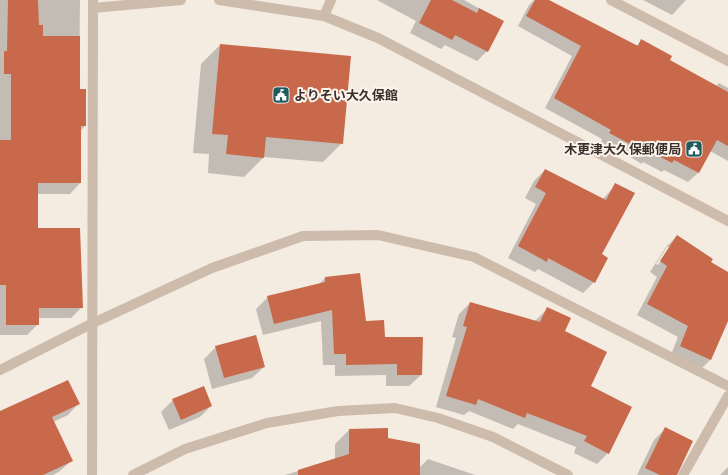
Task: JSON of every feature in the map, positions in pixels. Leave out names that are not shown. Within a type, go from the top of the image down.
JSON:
[{"type":"street","points":[[92,475],[91,324],[93,4],[181,0]]},
{"type":"street","points":[[218,0],[324,16],[378,38],[728,221]]},
{"type":"street","points":[[324,16],[331,0]]},
{"type":"street","points":[[611,0],[728,61]]},
{"type":"street","points":[[0,370],[91,324],[212,268],[303,236],[378,235],[474,257],[728,386]]},
{"type":"street","points":[[683,475],[728,396]]},
{"type":"street","points":[[133,475],[185,449],[267,423],[338,411],[395,408],[438,418],[493,437],[568,475]]},
{"type":"building","points":[[8,0],[38,0],[39,25],[43,25],[43,36],[80,36],[80,89],[86,89],[86,126],[81,126],[81,183],[38,183],[38,228],[80,228],[83,308],[39,308],[39,325],[6,325],[6,285],[0,285],[0,140],[11,140],[11,74],[4,74],[4,51],[7,51]]},
{"type":"building","points":[[431,0],[452,0],[477,13],[479,8],[504,21],[488,52],[455,35],[452,40],[419,23]]},
{"type":"building","points":[[535,0],[549,0],[638,46],[641,39],[672,56],[670,60],[728,92],[728,146],[717,140],[699,173],[674,160],[672,163],[653,153],[652,154],[635,145],[634,146],[609,133],[611,130],[554,98],[581,46],[526,16]]},
{"type":"building","name":"よりそい大久保館","points":[[220,44],[351,56],[343,144],[266,137],[264,158],[226,154],[228,135],[212,134]]},
{"type":"building","points":[[545,169],[606,200],[615,183],[635,193],[602,254],[608,258],[595,283],[548,258],[547,262],[518,246],[546,193],[535,187]]},
{"type":"building","points":[[677,235],[713,259],[711,262],[728,272],[728,321],[711,360],[680,346],[688,326],[647,304],[667,266],[660,261]]},
{"type":"building","points":[[360,273],[366,321],[384,320],[385,337],[423,337],[422,375],[397,375],[397,364],[346,365],[346,354],[334,354],[332,310],[274,324],[267,296],[325,282],[325,277]]},
{"type":"building","points":[[470,302],[540,322],[547,307],[571,318],[565,331],[607,352],[591,386],[632,407],[609,454],[584,441],[587,436],[527,413],[525,418],[478,399],[476,405],[446,396],[467,327],[463,326]]},
{"type":"building","points":[[256,335],[265,367],[224,378],[215,346]]},
{"type":"building","points":[[68,380],[80,404],[52,417],[73,461],[43,475],[0,475],[0,411]]},
{"type":"building","points":[[204,386],[212,406],[181,420],[172,399]]},
{"type":"building","points":[[665,427],[693,441],[677,475],[660,475],[645,468]]},
{"type":"building","points":[[388,428],[388,438],[420,444],[420,475],[298,475],[298,470],[349,454],[349,429]]},
{"type":"place","name":"よりそい大久保館","points":[[281,95]]},
{"type":"place","name":"木更津大久保郵便局","points":[[694,149]]}]
